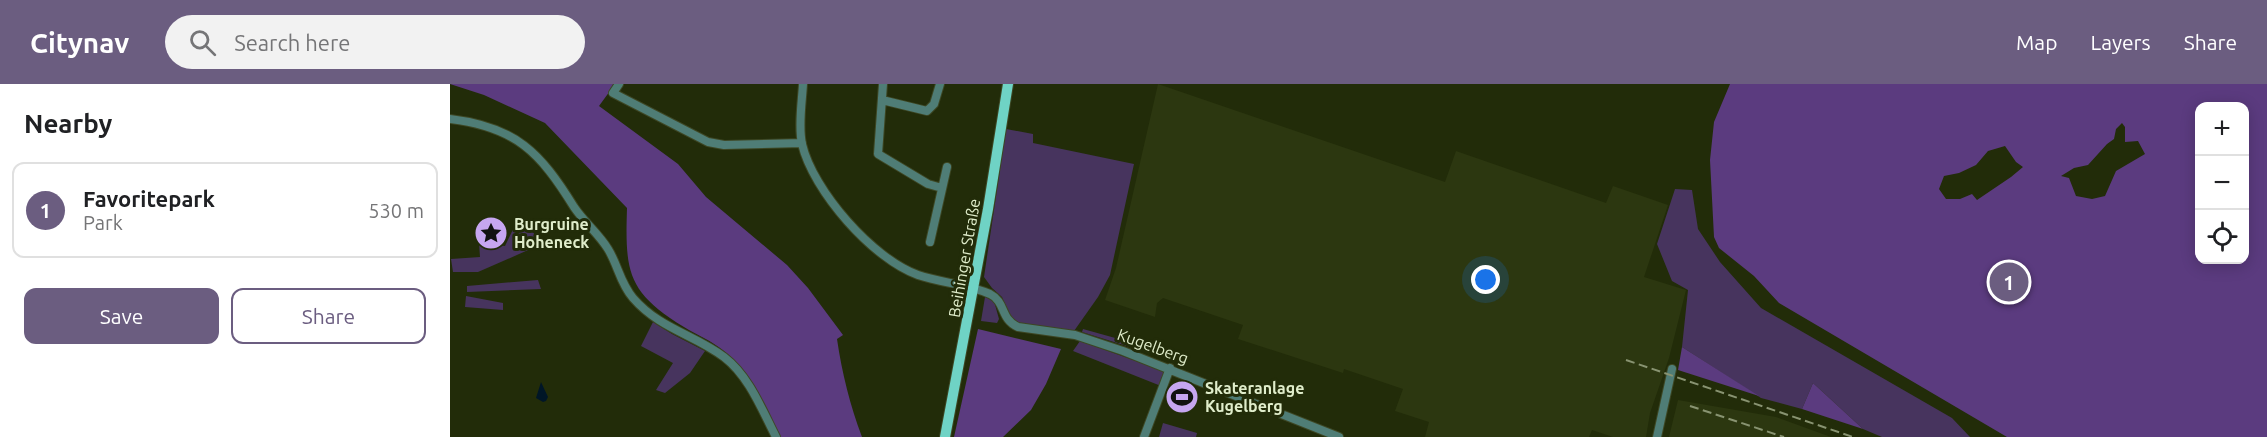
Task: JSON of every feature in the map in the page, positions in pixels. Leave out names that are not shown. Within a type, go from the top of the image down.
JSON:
[{"type":"main road","name":"Beihinger Straße","points":[[945,437],[974,289],[1008,84]]},
{"type":"street","points":[[619,84],[613,93],[708,142],[724,145],[802,143]]},
{"type":"street","points":[[803,84],[802,143],[825,190],[844,218],[862,237],[897,264],[917,275],[974,289]]},
{"type":"street","points":[[883,84],[878,154],[928,183],[942,188]]},
{"type":"street","points":[[882,100],[927,111],[934,104],[940,84]]},
{"type":"street","points":[[450,119],[483,125],[521,141],[551,173],[586,223],[604,242],[631,296],[658,320],[709,347],[733,365],[776,437]]},
{"type":"street","points":[[930,242],[947,167]]},
{"type":"street","name":"Kugelberg","points":[[974,289],[994,296],[1005,318],[1018,327],[1075,336],[1170,368],[1339,437]]},
{"type":"street","points":[[1144,437],[1170,368]]},
{"type":"street","points":[[1657,437],[1672,369]]},
{"type":"shaded area","points":[[450,84],[615,84],[599,106],[678,164],[706,197],[787,265],[808,288],[843,335],[837,339],[841,364],[862,437],[777,437],[755,391],[733,360],[715,344],[665,314],[640,291],[629,265],[627,208],[545,123],[484,95]]},
{"type":"shaded area","points":[[1158,84],[1445,182],[1456,151],[1606,203],[1613,186],[1668,205],[1644,277],[1686,290],[1669,358],[1650,413],[1646,437],[1613,437],[1592,430],[1589,437],[1425,437],[1429,422],[1395,411],[1403,389],[1344,369],[1343,373],[1238,339],[1243,325],[1163,298],[1157,303],[1155,317],[1105,300],[1116,268]]},
{"type":"shaded area","points":[[1730,84],[2267,84],[2267,437],[2007,437],[1779,303],[1754,276],[1719,248],[1714,237],[1710,160],[1714,122]],"holes":[[[2122,123],[2125,127],[2125,142],[2138,141],[2145,154],[2116,171],[2105,196],[2092,199],[2076,196],[2069,178],[2061,176],[2074,168],[2088,165],[2114,139],[2116,129]],[[2005,146],[2016,162],[2023,167],[1977,200],[1972,194],[1960,199],[1946,199],[1939,189],[1944,176],[1959,173],[1976,165],[1988,151]]]},
{"type":"shaded area","points":[[1006,129],[1033,134],[1033,143],[1134,164],[1110,275],[1098,297],[1074,331],[1021,324],[1010,317],[1002,297],[984,277]]},
{"type":"shaded area","points":[[1675,189],[1692,190],[1698,229],[1720,262],[1761,308],[1952,418],[1970,437],[1882,437],[1863,429],[1813,383],[1802,409],[1761,398],[1682,347],[1688,290],[1672,281],[1657,244]]},
{"type":"shaded area","points":[[518,219],[542,244],[478,272],[453,272],[451,259],[480,257],[479,243],[505,246]]},
{"type":"shaded area","points":[[538,280],[541,289],[467,292],[467,286]]},
{"type":"shaded area","points":[[466,296],[503,303],[503,310],[465,307]]},
{"type":"shaded area","points":[[985,297],[994,301],[999,319],[997,323],[981,321]]},
{"type":"shaded area","points":[[653,322],[705,351],[690,373],[665,393],[656,390],[673,363],[641,346]]},
{"type":"shaded area","points":[[978,329],[1061,349],[1046,384],[1031,410],[1003,437],[954,437]]},
{"type":"shaded area","points":[[1083,329],[1151,348],[1149,353],[1082,332]]},
{"type":"shaded area","points":[[1080,341],[1164,371],[1161,386],[1073,351]]},
{"type":"shaded area","points":[[1682,347],[1759,396],[1678,370]]},
{"type":"shaded area","name":"Skateranlage Kugelberg","points":[[1178,383],[1195,390],[1186,411],[1169,403]]},
{"type":"shaded area","points":[[1813,383],[1863,429],[1802,409]]},
{"type":"shaded area","points":[[1678,400],[1776,417],[1831,437],[1669,437]]},
{"type":"shaded area","points":[[1163,423],[1197,433],[1196,437],[1159,437]]},
{"type":"water","points":[[541,382],[548,397],[543,402],[536,398]]},
{"type":"railway","points":[[1626,360],[1853,437]]},
{"type":"railway","points":[[1690,406],[1784,437]]},
{"type":"place","name":"Burgruine Hoheneck","points":[[491,233]]},
{"type":"place","name":"Favoritepark","points":[[2009,282]]},
{"type":"place","name":"Skateranlage Kugelberg","points":[[1182,397]]}]
